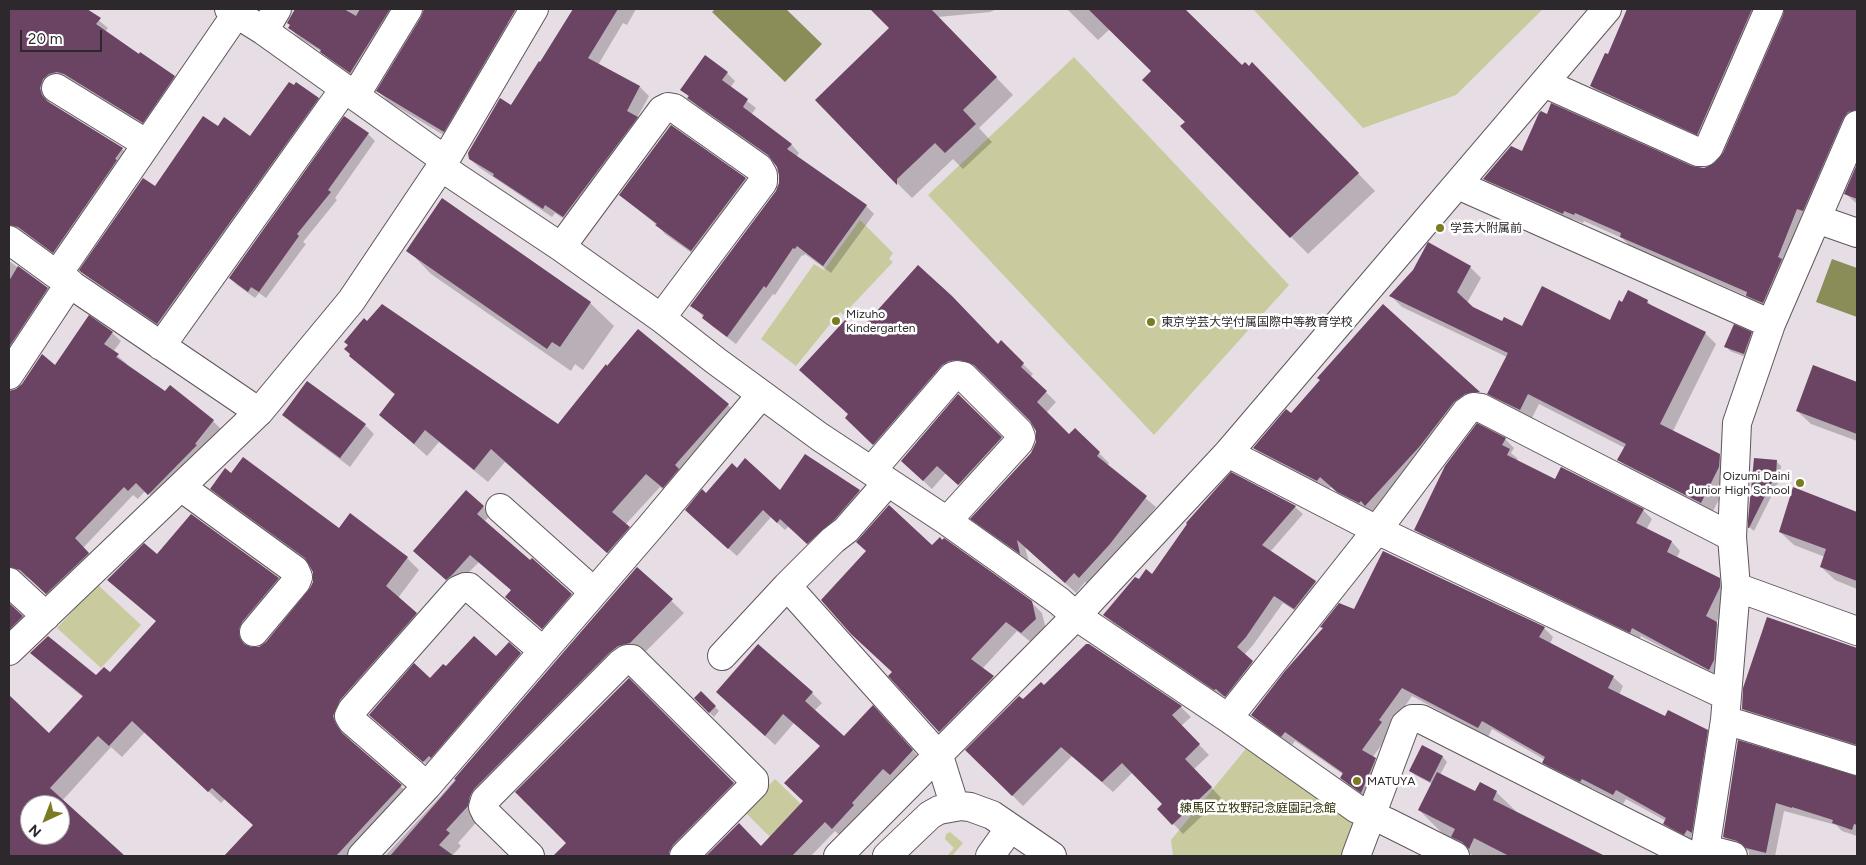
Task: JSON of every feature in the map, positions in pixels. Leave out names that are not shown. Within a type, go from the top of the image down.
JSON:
[{"type":"street","points":[[161,346],[350,92],[408,9]]},
{"type":"street","points":[[9,651],[182,488],[259,412],[351,301],[443,163],[534,9]]},
{"type":"street","points":[[838,856],[1076,616],[1228,453],[1607,9]]},
{"type":"street","points":[[1544,83],[1698,152],[1704,152],[1709,147],[1769,9]]},
{"type":"street","points":[[9,375],[63,279],[233,11],[270,20],[350,92],[443,163],[661,318],[761,395],[820,437],[947,521],[1059,601],[1076,616],[1228,718],[1357,809],[1455,856]]},
{"type":"street","points":[[56,88],[147,144]]},
{"type":"street","points":[[561,247],[662,110],[668,107],[674,108],[759,168],[763,175],[763,182],[661,318]]},
{"type":"street","points":[[1701,854],[1726,708],[1736,586],[1732,537],[1737,423],[1771,324],[1857,125]]},
{"type":"street","points":[[1458,185],[1771,324]]},
{"type":"street","points":[[1817,219],[1857,233]]},
{"type":"street","points":[[9,240],[63,279],[259,412]]},
{"type":"street","points":[[722,656],[787,586],[833,540],[846,530],[880,476],[952,376],[957,375],[963,376],[1019,432],[1021,438],[947,521]]},
{"type":"street","points":[[362,856],[428,786],[761,395]]},
{"type":"street","points":[[1228,718],[1377,530],[1466,412],[1473,407],[1481,408],[1732,537]]},
{"type":"street","points":[[1228,453],[1726,708],[1857,761]]},
{"type":"street","points":[[182,488],[295,570],[298,577],[296,582],[254,632]]},
{"type":"street","points":[[500,508],[594,592]]},
{"type":"street","points":[[9,582],[46,616]]},
{"type":"street","points":[[787,586],[938,756],[955,807]]},
{"type":"street","points":[[1736,586],[1857,631]]},
{"type":"street","points":[[428,786],[352,721],[349,716],[352,710],[458,590],[465,587],[469,587],[543,651]]},
{"type":"street","points":[[530,856],[486,812],[483,807],[485,800],[620,664],[627,659],[632,659],[754,780],[754,785],[684,856]]},
{"type":"street","points":[[1356,856],[1405,725],[1412,719],[1420,719],[1701,854],[1733,856]]},
{"type":"street","points":[[887,856],[930,815],[939,810],[955,807],[970,807],[982,810],[1052,856]]},
{"type":"street","points":[[990,856],[1010,828]]},
{"type":"green space","points":[[1253,9],[1543,9],[1456,95],[1363,128]]},
{"type":"green space","points":[[1074,57],[1289,285],[1154,435],[928,195]]},
{"type":"green space","points":[[860,220],[893,253],[889,259],[893,262],[843,315],[840,312],[796,366],[761,339],[814,264],[824,270]]},
{"type":"green space","points":[[97,584],[141,625],[101,668],[57,628]]},
{"type":"green space","name":"練馬区立牧野記念庭園記念館","points":[[1249,745],[1348,813],[1355,829],[1346,856],[1173,856],[1171,840]]},
{"type":"green space","points":[[775,779],[801,804],[770,837],[744,811]]},
{"type":"green space","points":[[950,832],[963,843],[952,856],[947,856],[954,848],[945,839],[946,834]]},
{"type":"shaded area","points":[[715,9],[786,9],[822,44],[785,82],[712,12]]},
{"type":"shaded area","points":[[1832,259],[1857,268],[1857,317],[1816,302]]},
{"type":"building","points":[[9,9],[87,9],[101,18],[96,24],[175,76],[143,123],[64,74],[57,72],[49,74],[43,79],[40,88],[42,95],[47,101],[123,148],[115,159],[117,160],[53,253],[18,227],[9,225]]},
{"type":"building","points":[[295,9],[344,9],[356,16],[360,9],[390,9],[350,73],[320,52],[321,50],[288,28],[290,25],[287,23]]},
{"type":"building","points":[[424,9],[516,9],[444,132],[376,91]]},
{"type":"building","points":[[573,9],[618,9],[588,58],[640,86],[627,111],[638,117],[563,217],[545,205],[543,209],[493,176],[494,174],[469,159],[468,153],[500,98],[511,105]]},
{"type":"building","points":[[870,9],[931,9],[997,77],[963,110],[976,124],[945,153],[935,143],[897,179],[897,185],[815,100],[889,28]]},
{"type":"building","points":[[1088,9],[1185,9],[1242,65],[1245,62],[1249,66],[1252,62],[1359,173],[1290,238],[1180,126],[1185,122],[1142,80],[1151,71]]},
{"type":"building","points":[[1627,9],[1752,9],[1697,135],[1590,86],[1605,53],[1608,54]]},
{"type":"building","points":[[1784,9],[1857,9],[1857,110],[1848,112],[1843,119],[1803,211],[1797,209],[1778,257],[1782,259],[1763,303],[1746,296],[1747,292],[1620,237],[1621,233],[1575,213],[1574,215],[1564,211],[1563,214],[1483,179],[1511,146],[1522,151],[1539,113],[1541,111],[1547,114],[1551,103],[1692,166],[1704,168],[1714,163],[1723,153]]},
{"type":"building","points":[[705,55],[728,72],[722,80],[748,99],[743,107],[792,144],[787,149],[867,205],[823,266],[797,246],[795,249],[793,248],[766,288],[764,286],[727,337],[702,318],[704,315],[690,306],[776,191],[779,175],[777,167],[768,155],[687,98],[689,96],[680,90]]},
{"type":"building","points":[[289,82],[294,85],[296,82],[319,98],[157,324],[79,270],[143,178],[155,186],[203,116],[218,126],[224,117],[250,136]]},
{"type":"building","points":[[344,116],[369,133],[328,190],[331,192],[297,234],[299,236],[259,292],[251,287],[248,292],[229,278]]},
{"type":"building","points":[[671,125],[746,178],[691,251],[655,225],[657,224],[619,195]]},
{"type":"building","points":[[1857,164],[1857,199],[1844,194]]},
{"type":"building","points":[[442,198],[591,302],[560,347],[552,342],[547,349],[406,251]]},
{"type":"building","points":[[1428,242],[1471,266],[1457,292],[1473,307],[1502,321],[1504,317],[1522,326],[1542,286],[1610,320],[1619,300],[1622,302],[1628,290],[1648,300],[1647,303],[1706,332],[1660,424],[1720,454],[1719,467],[1701,503],[1617,460],[1626,444],[1528,394],[1520,410],[1487,394],[1508,353],[1389,296],[1413,270]]},
{"type":"building","points":[[918,265],[952,296],[998,344],[1001,340],[1024,363],[1021,367],[1047,391],[1037,402],[1069,434],[1075,428],[1100,452],[1097,456],[1147,496],[1110,544],[1079,578],[1074,573],[1065,583],[1017,540],[1020,554],[970,519],[1031,453],[1036,442],[1036,431],[1030,421],[974,365],[959,360],[949,361],[942,365],[873,445],[845,418],[848,414],[799,370],[845,320],[858,332]]},
{"type":"building","points":[[18,266],[48,288],[9,347],[9,281]]},
{"type":"building","points":[[382,304],[558,424],[606,364],[607,366],[638,329],[729,404],[675,465],[679,469],[663,488],[646,474],[612,512],[630,527],[607,553],[491,449],[474,470],[425,430],[414,444],[379,415],[395,394],[349,356],[350,354],[344,349],[348,345],[344,342],[364,318],[367,321]]},
{"type":"building","points":[[1383,304],[1480,392],[1465,394],[1454,402],[1420,446],[1365,506],[1361,501],[1359,503],[1337,492],[1320,477],[1317,481],[1253,448],[1286,409],[1291,413],[1320,380],[1317,378]]},
{"type":"building","points":[[89,315],[113,332],[104,344],[119,354],[116,357],[165,391],[170,385],[214,420],[195,444],[197,445],[148,495],[136,483],[128,491],[124,487],[75,538],[89,553],[46,594],[20,570],[9,567],[9,391],[16,389],[22,384],[42,354],[55,365]]},
{"type":"building","points":[[1734,324],[1752,332],[1744,354],[1724,347]]},
{"type":"building","points":[[1813,365],[1857,382],[1857,434],[1796,411]]},
{"type":"building","points":[[307,381],[366,424],[340,458],[282,415]]},
{"type":"building","points":[[958,394],[1002,437],[958,485],[937,466],[923,481],[901,461]]},
{"type":"building","points":[[1477,423],[1506,438],[1502,445],[1510,449],[1507,455],[1555,479],[1561,467],[1644,509],[1636,523],[1672,541],[1667,552],[1720,578],[1720,587],[1706,616],[1717,622],[1714,660],[1709,670],[1632,628],[1630,633],[1414,530],[1445,466]]},
{"type":"building","points":[[805,454],[860,490],[835,519],[807,544],[780,519],[777,523],[763,510],[728,549],[685,510],[702,489],[706,493],[732,463],[737,468],[745,458],[780,490]]},
{"type":"building","points":[[243,457],[339,528],[350,513],[408,557],[386,586],[417,613],[340,700],[333,716],[342,733],[402,785],[336,856],[224,856],[253,825],[212,788],[208,792],[132,721],[109,746],[98,736],[50,788],[58,795],[20,795],[20,845],[70,845],[70,806],[125,856],[9,856],[9,695],[49,733],[83,696],[30,653],[48,636],[96,675],[104,667],[110,672],[156,621],[107,580],[144,543],[157,554],[191,514],[279,578],[242,622],[239,629],[240,638],[244,644],[251,647],[259,647],[266,642],[310,588],[313,582],[313,572],[305,558],[210,489],[225,468],[231,473]]},
{"type":"building","points":[[1754,458],[1777,460],[1776,474],[1748,528],[1748,520]]},
{"type":"building","points":[[1231,472],[1296,506],[1262,545],[1316,581],[1294,609],[1274,596],[1237,647],[1253,661],[1225,697],[1216,689],[1214,690],[1103,615],[1135,577],[1139,579],[1146,569],[1152,574],[1186,523]]},
{"type":"building","points":[[1793,487],[1857,512],[1857,581],[1820,567],[1826,549],[1779,532]]},
{"type":"building","points":[[466,490],[484,506],[477,514],[530,560],[532,558],[572,594],[542,629],[505,597],[511,590],[470,555],[446,580],[413,551]]},
{"type":"building","points":[[889,505],[932,545],[940,537],[942,540],[944,538],[1032,601],[1036,619],[1021,633],[1006,622],[971,659],[994,676],[939,732],[888,676],[892,672],[851,634],[821,600],[866,551],[856,542]]},
{"type":"building","points":[[1383,551],[1545,627],[1539,637],[1614,676],[1608,688],[1665,716],[1668,710],[1708,730],[1692,833],[1687,830],[1684,835],[1663,824],[1666,818],[1616,790],[1613,795],[1582,779],[1580,782],[1542,763],[1545,757],[1482,721],[1478,728],[1402,688],[1379,720],[1382,722],[1362,750],[1376,758],[1361,793],[1340,778],[1343,773],[1285,732],[1281,737],[1251,715],[1285,671],[1323,628],[1320,627],[1339,603],[1354,609]]},
{"type":"building","points":[[637,567],[673,599],[630,643],[618,646],[609,653],[474,789],[468,806],[446,830],[450,833],[439,845],[454,856],[390,856],[456,780],[454,779]]},
{"type":"building","points":[[9,603],[23,616],[9,630]]},
{"type":"building","points":[[1767,617],[1857,648],[1857,745],[1742,709],[1743,688]]},
{"type":"building","points":[[474,636],[496,656],[509,642],[521,653],[431,758],[429,756],[423,762],[369,715],[414,663],[430,678],[443,664],[446,666]]},
{"type":"building","points":[[758,644],[813,692],[805,701],[844,736],[873,705],[913,750],[890,775],[883,769],[852,803],[854,805],[832,829],[825,822],[792,856],[706,856],[739,823],[761,846],[803,801],[784,783],[820,746],[783,714],[765,736],[716,692]]},
{"type":"building","points":[[1086,644],[1089,644],[1182,706],[1172,715],[1200,744],[1185,759],[1212,787],[1172,825],[1157,809],[1162,804],[1122,763],[1102,782],[1061,747],[1012,796],[965,750],[1019,696],[1023,699],[1041,682],[1044,685]]},
{"type":"building","points":[[629,678],[734,783],[673,845],[669,856],[553,856],[566,843],[515,792]]},
{"type":"building","points":[[701,691],[716,706],[709,713],[694,698]]},
{"type":"building","points":[[1738,740],[1857,776],[1857,825],[1854,824],[1852,830],[1832,823],[1833,820],[1776,803],[1766,853],[1746,848],[1737,841],[1723,837]]},
{"type":"building","points":[[1422,745],[1443,756],[1430,782],[1409,771]]},
{"type":"building","points":[[1437,772],[1475,791],[1480,782],[1497,791],[1493,800],[1605,856],[1509,856],[1474,838],[1469,849],[1462,842],[1451,837],[1455,829],[1418,810]]},
{"type":"place","name":"学芸大附属前","points":[[1440,228]]},
{"type":"place","name":"Mizuho Kindergarten","points":[[836,321]]},
{"type":"place","name":"東京学芸大学付属国際中等教育学校","points":[[1151,322]]},
{"type":"place","name":"Oizumi Daini Junior High School","points":[[1800,483]]},
{"type":"place","name":"MATUYA","points":[[1357,781]]}]
